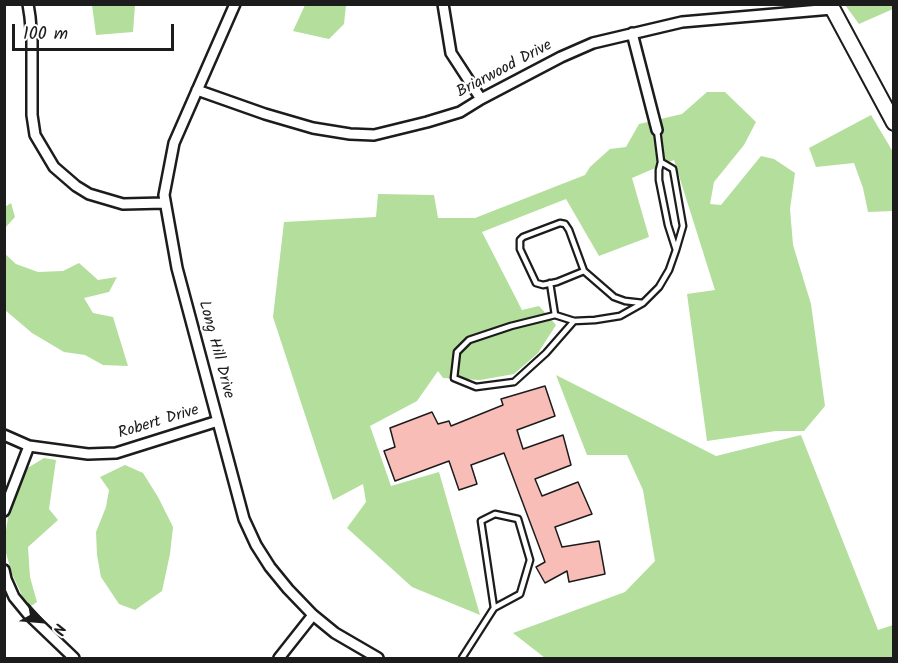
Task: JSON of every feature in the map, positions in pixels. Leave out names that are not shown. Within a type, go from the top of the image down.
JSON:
[{"type":"street","points":[[28,4],[32,41],[32,115],[36,135],[54,166],[76,186],[89,194],[123,204],[165,203]]},
{"type":"street","name":"Long Hill Drive","points":[[235,4],[174,143],[164,195],[177,268],[244,519],[256,545],[288,590],[313,615],[334,633],[378,658]]},
{"type":"street","points":[[443,4],[451,52],[480,99]]},
{"type":"street","points":[[831,7],[894,123]]},
{"type":"street","name":"Briarwood Drive","points":[[197,90],[264,114],[313,128],[374,135],[460,112],[480,99],[593,43],[682,22],[831,7]]},
{"type":"street","points":[[632,33],[657,130]]},
{"type":"street","name":"Robert Drive","points":[[4,435],[28,446],[88,454],[116,453],[218,421]]},
{"type":"street","points":[[4,511],[28,446]]},
{"type":"street","points":[[4,570],[14,597],[28,614],[74,658]]},
{"type":"street","points":[[279,658],[313,615]]},
{"type":"lane","points":[[657,130],[662,162],[659,180],[668,225],[676,250]]},
{"type":"lane","points":[[574,321],[514,382],[476,387],[454,378],[457,352],[469,340],[555,315],[574,321],[620,316],[643,303],[659,287],[669,270],[683,226],[673,169],[662,162]]},
{"type":"lane","points":[[584,271],[557,282],[543,285],[536,283],[520,249],[520,240],[560,223],[565,224],[584,271],[614,297],[643,303]]},
{"type":"lane","points":[[550,283],[555,315]]},
{"type":"lane","points":[[462,658],[494,608],[520,594],[530,560],[518,519],[495,514],[481,521],[494,608]]},
{"type":"green space","points":[[92,5],[135,5],[133,32],[96,35]]},
{"type":"green space","points":[[305,5],[346,5],[344,24],[329,39],[293,31]]},
{"type":"green space","points":[[845,5],[893,5],[893,9],[859,24]]},
{"type":"green space","points":[[707,92],[725,92],[756,122],[744,145],[714,182],[710,204],[721,205],[761,156],[774,159],[795,173],[790,209],[793,245],[811,304],[825,406],[804,431],[776,431],[707,441],[687,294],[715,290],[674,160],[632,178],[649,237],[599,256],[566,199],[482,232],[522,310],[539,306],[556,325],[538,353],[514,374],[480,380],[443,378],[438,371],[417,401],[370,426],[391,486],[439,472],[480,615],[412,587],[347,528],[366,502],[363,484],[333,500],[273,317],[284,222],[376,217],[378,194],[434,195],[438,218],[475,218],[585,175],[590,167],[610,149],[626,147],[639,124],[682,114]]},
{"type":"green space","points":[[871,115],[893,152],[893,211],[868,212],[854,163],[816,167],[809,148]]},
{"type":"green space","points":[[11,203],[15,217],[5,228],[5,207]]},
{"type":"green space","points":[[4,253],[16,264],[38,272],[63,271],[79,263],[98,280],[117,277],[109,292],[84,298],[93,313],[113,317],[128,366],[103,365],[85,355],[64,352],[32,333],[5,310]]},
{"type":"green space","points":[[556,375],[716,456],[801,435],[878,630],[893,625],[893,658],[545,658],[513,633],[625,592],[655,561],[643,490],[627,455],[587,455]]},
{"type":"green space","points":[[44,458],[56,460],[49,509],[58,520],[28,547],[30,577],[37,602],[28,608],[12,574],[4,546],[9,510],[26,469]]},
{"type":"green space","points":[[125,465],[143,473],[173,527],[162,591],[135,610],[119,604],[101,577],[97,555],[96,532],[106,507],[109,490],[100,477]]},
{"type":"building","points":[[545,386],[555,416],[517,430],[523,449],[563,435],[571,465],[535,479],[542,496],[578,482],[592,514],[555,527],[562,547],[599,541],[605,574],[569,582],[567,571],[545,583],[536,567],[545,562],[504,453],[471,465],[477,484],[459,490],[449,461],[395,481],[384,451],[395,447],[390,428],[432,412],[438,424],[449,421],[451,426],[503,405],[501,399]]}]
